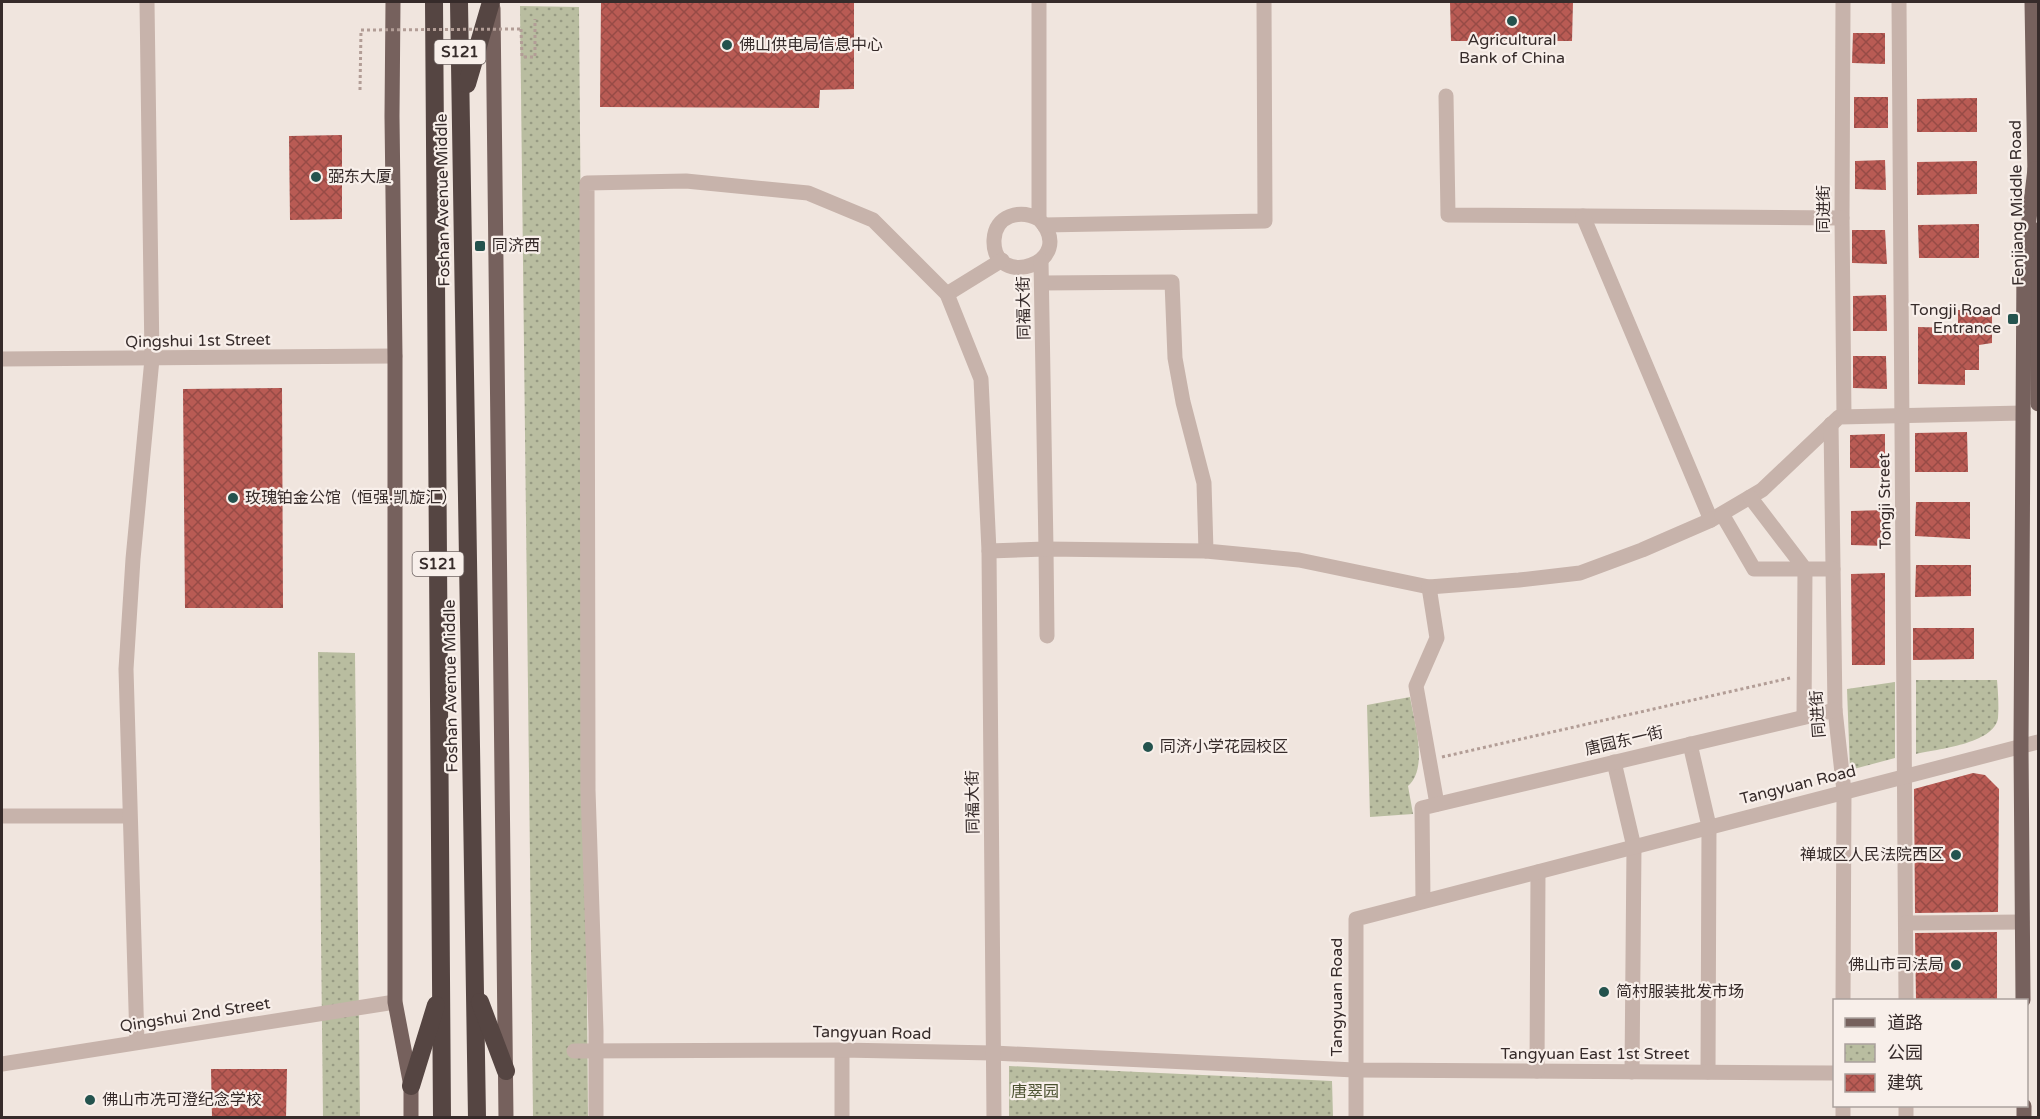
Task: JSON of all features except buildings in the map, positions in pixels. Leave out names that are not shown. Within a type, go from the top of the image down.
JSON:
[{"type":"highway","name":"Foshan Avenue Middle","points":[[459,2],[477,1118]]},
{"type":"highway","points":[[461,103],[492,2]]},
{"type":"highway","name":"Foshan Avenue Middle","points":[[433,4],[442,1118]]},
{"type":"highway","points":[[475,987],[506,1071]]},
{"type":"highway","points":[[411,1086],[441,989]]},
{"type":"main road","points":[[393,2],[395,1002],[411,1086],[411,1118]]},
{"type":"main road","points":[[492,2],[506,1118]]},
{"type":"main road","name":"Fenjiang Middle Road","points":[[2032,2],[2038,404]]},
{"type":"main road","points":[[2022,999],[2024,262],[2035,169]]},
{"type":"street","points":[[137,1042],[126,669],[133,559],[152,359],[147,2]]},
{"type":"street","name":"同福大街","points":[[1039,2],[1042,222],[1049,235],[1048,249],[1041,261],[1047,636]]},
{"type":"street","points":[[1042,222],[1265,221],[1264,2]]},
{"type":"street","name":"同进街","points":[[1842,2],[1844,416]]},
{"type":"street","name":"Tongji Street","points":[[1899,2],[1906,999]]},
{"type":"street","points":[[1446,96],[1448,215],[1842,218]]},
{"type":"street","points":[[596,1118],[588,790],[587,183],[686,181],[808,193],[873,220],[947,294]]},
{"type":"street","name":"同福大街","points":[[1041,261],[1026,268],[1017,268],[1002,260],[996,253],[994,244],[998,226],[1004,219],[1021,213],[1030,214],[1042,222]]},
{"type":"street","points":[[1583,216],[1716,517],[1754,569],[1833,569]]},
{"type":"street","name":"同福大街","points":[[994,1118],[989,551],[981,379],[947,294],[1002,260]]},
{"type":"street","points":[[1042,283],[1172,282],[1175,358],[1183,402],[1204,483],[1206,551]]},
{"type":"street","name":"Qingshui 1st Street","points":[[2,359],[395,356]]},
{"type":"street","points":[[989,551],[1046,549],[1206,551],[1299,560],[1429,587],[1580,573],[1642,550],[1716,517],[1762,490],[1839,417],[2023,413]]},
{"type":"street","name":"同进街","points":[[1831,424],[1834,710],[1844,791],[1843,999]]},
{"type":"street","points":[[1750,497],[1805,569],[1804,717]]},
{"type":"street","points":[[1429,587],[1437,638],[1416,686],[1437,804]]},
{"type":"street","name":"唐园东一街","points":[[1423,902],[1422,808],[1834,710]]},
{"type":"street","name":"Tangyuan Road","points":[[574,1051],[842,1050],[993,1053],[1355,1071],[1356,919],[2038,742]]},
{"type":"street","points":[[1690,744],[1709,826],[1708,1072]]},
{"type":"street","points":[[1614,762],[1634,847],[1632,1072]]},
{"type":"street","points":[[2,816],[129,816]]},
{"type":"street","points":[[1537,1071],[1538,872]]},
{"type":"street","points":[[1906,923],[2022,922]]},
{"type":"street","name":"Qingshui 2nd Street","points":[[2,1064],[395,1002]]},
{"type":"street","points":[[842,1050],[842,1118]]},
{"type":"street","points":[[1355,1071],[1356,1118]]},
{"type":"street","name":"Tangyuan East 1st Street","points":[[1355,1071],[1833,1073]]},
{"type":"path","points":[[360,90],[361,30],[521,29],[522,57],[535,57],[535,19]]},
{"type":"path","points":[[1429,760],[1804,675]]},
{"type":"green space","points":[[520,6],[579,7],[588,1117],[533,1117]]},
{"type":"green space","points":[[318,652],[355,653],[360,1117],[323,1117]]},
{"type":"green space","points":[[1916,680],[1997,680],[1998,718],[1994,727],[1986,734],[1963,744],[1916,754]]},
{"type":"green space","points":[[1895,682],[1895,758],[1850,770],[1847,689]]},
{"type":"green space","points":[[1410,697],[1419,756],[1418,768],[1408,786],[1413,814],[1370,817],[1367,705]]},
{"type":"green space","name":"唐翠园","points":[[1009,1066],[1332,1081],[1333,1117],[1009,1117]]},
{"type":"place","name":"Agricultural Bank of China","points":[[1512,21]]},
{"type":"place","name":"佛山供电局信息中心","points":[[727,45]]},
{"type":"place","name":"弼东大厦","points":[[316,177]]},
{"type":"place","name":"同济西","points":[[480,246]]},
{"type":"place","name":"Tongji Road Entrance","points":[[2013,319]]},
{"type":"place","name":"玫瑰铂金公馆（恒强·凯旋汇）","points":[[233,498]]},
{"type":"place","name":"同济小学花园校区","points":[[1148,747]]},
{"type":"place","name":"禅城区人民法院西区","points":[[1956,855]]},
{"type":"place","name":"佛山市司法局","points":[[1956,965]]},
{"type":"place","name":"简村服装批发市场","points":[[1604,992]]},
{"type":"place","name":"佛山市冼可澄纪念学校","points":[[90,1100]]}]
